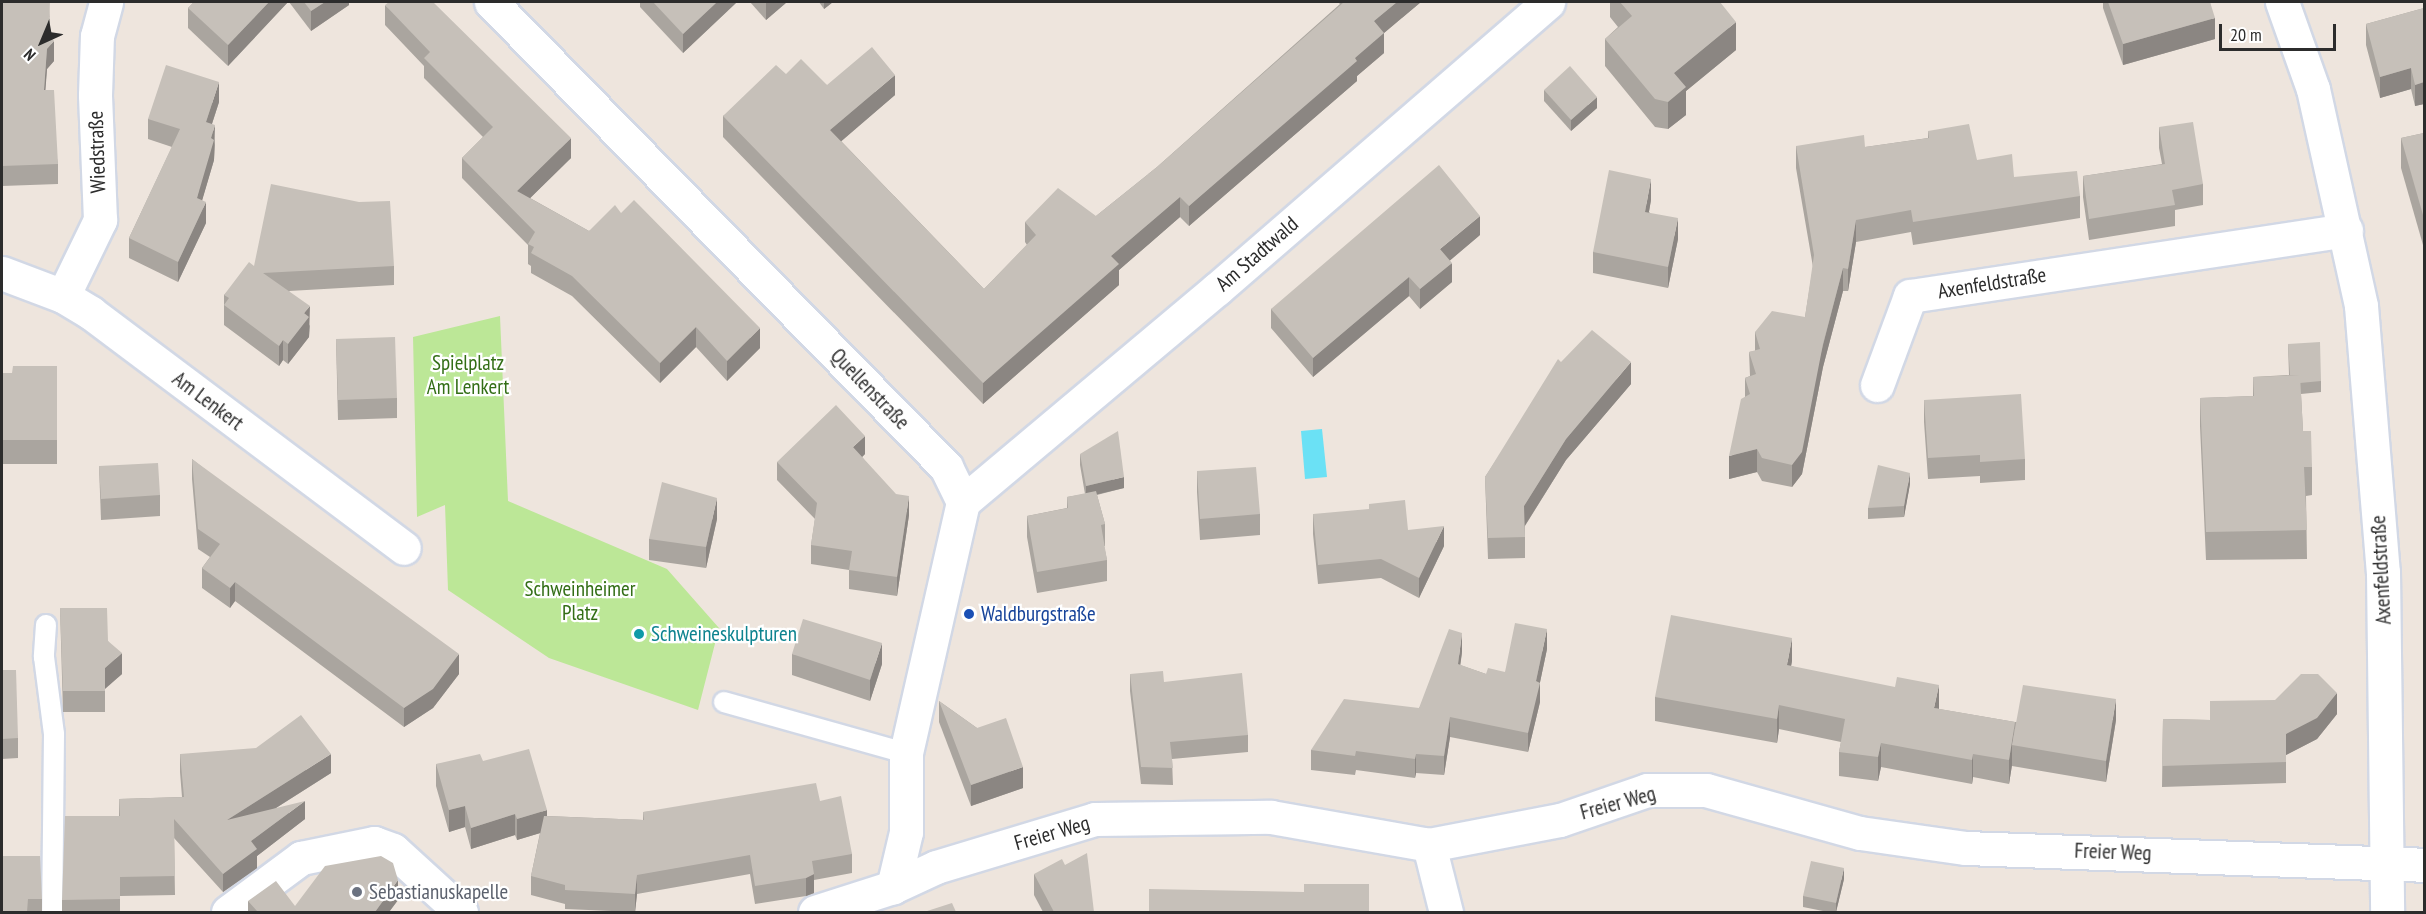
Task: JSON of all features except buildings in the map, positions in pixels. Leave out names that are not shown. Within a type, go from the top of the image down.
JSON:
[{"type":"street","name":"Wiedstraße","points":[[63,296],[100,220],[94,95],[97,36],[106,2]]},
{"type":"street","name":"Am Stadtwald","points":[[963,502],[1217,289],[1548,2]]},
{"type":"street","name":"Axenfeldstraße","points":[[2282,2],[2313,89],[2361,306],[2383,572],[2387,912]]},
{"type":"street","name":"Quellenstraße","points":[[507,7],[946,467],[963,502]]},
{"type":"street","name":"Axenfeldstraße","points":[[1877,385],[1911,296],[2346,230]]},
{"type":"street","name":"Am Lenkert","points":[[2,273],[63,296],[404,548]]},
{"type":"street","points":[[815,912],[893,887],[906,832],[906,753],[963,502]]},
{"type":"street","name":"Freier Weg","points":[[893,887],[936,867],[1095,819],[1271,817],[1429,845],[1560,820],[1647,790],[1706,790],[1860,833],[1966,848],[2424,865]]},
{"type":"street","points":[[228,912],[301,858],[375,843],[393,850],[461,912]]},
{"type":"street","points":[[1429,845],[1446,912]]},
{"type":"lane","points":[[46,625],[44,657],[54,734],[52,912]]},
{"type":"lane","points":[[724,702],[906,753]]},
{"type":"green space","name":"Schweinheimer Platz","points":[[500,316],[508,501],[667,569],[719,628],[698,710],[549,658],[448,590],[445,505],[417,517],[413,337]]},
{"type":"water","points":[[1322,429],[1327,477],[1305,479],[1301,431]]},
{"type":"place","name":"Waldburgstraße","points":[[969,614]]},
{"type":"place","name":"Schweineskulpturen","points":[[639,634]]},
{"type":"place","name":"Sebastianuskapelle","points":[[357,892]]},
{"type":"park label","name":"Spielplatz Am Lenkert","points":[[468,375]]}]
